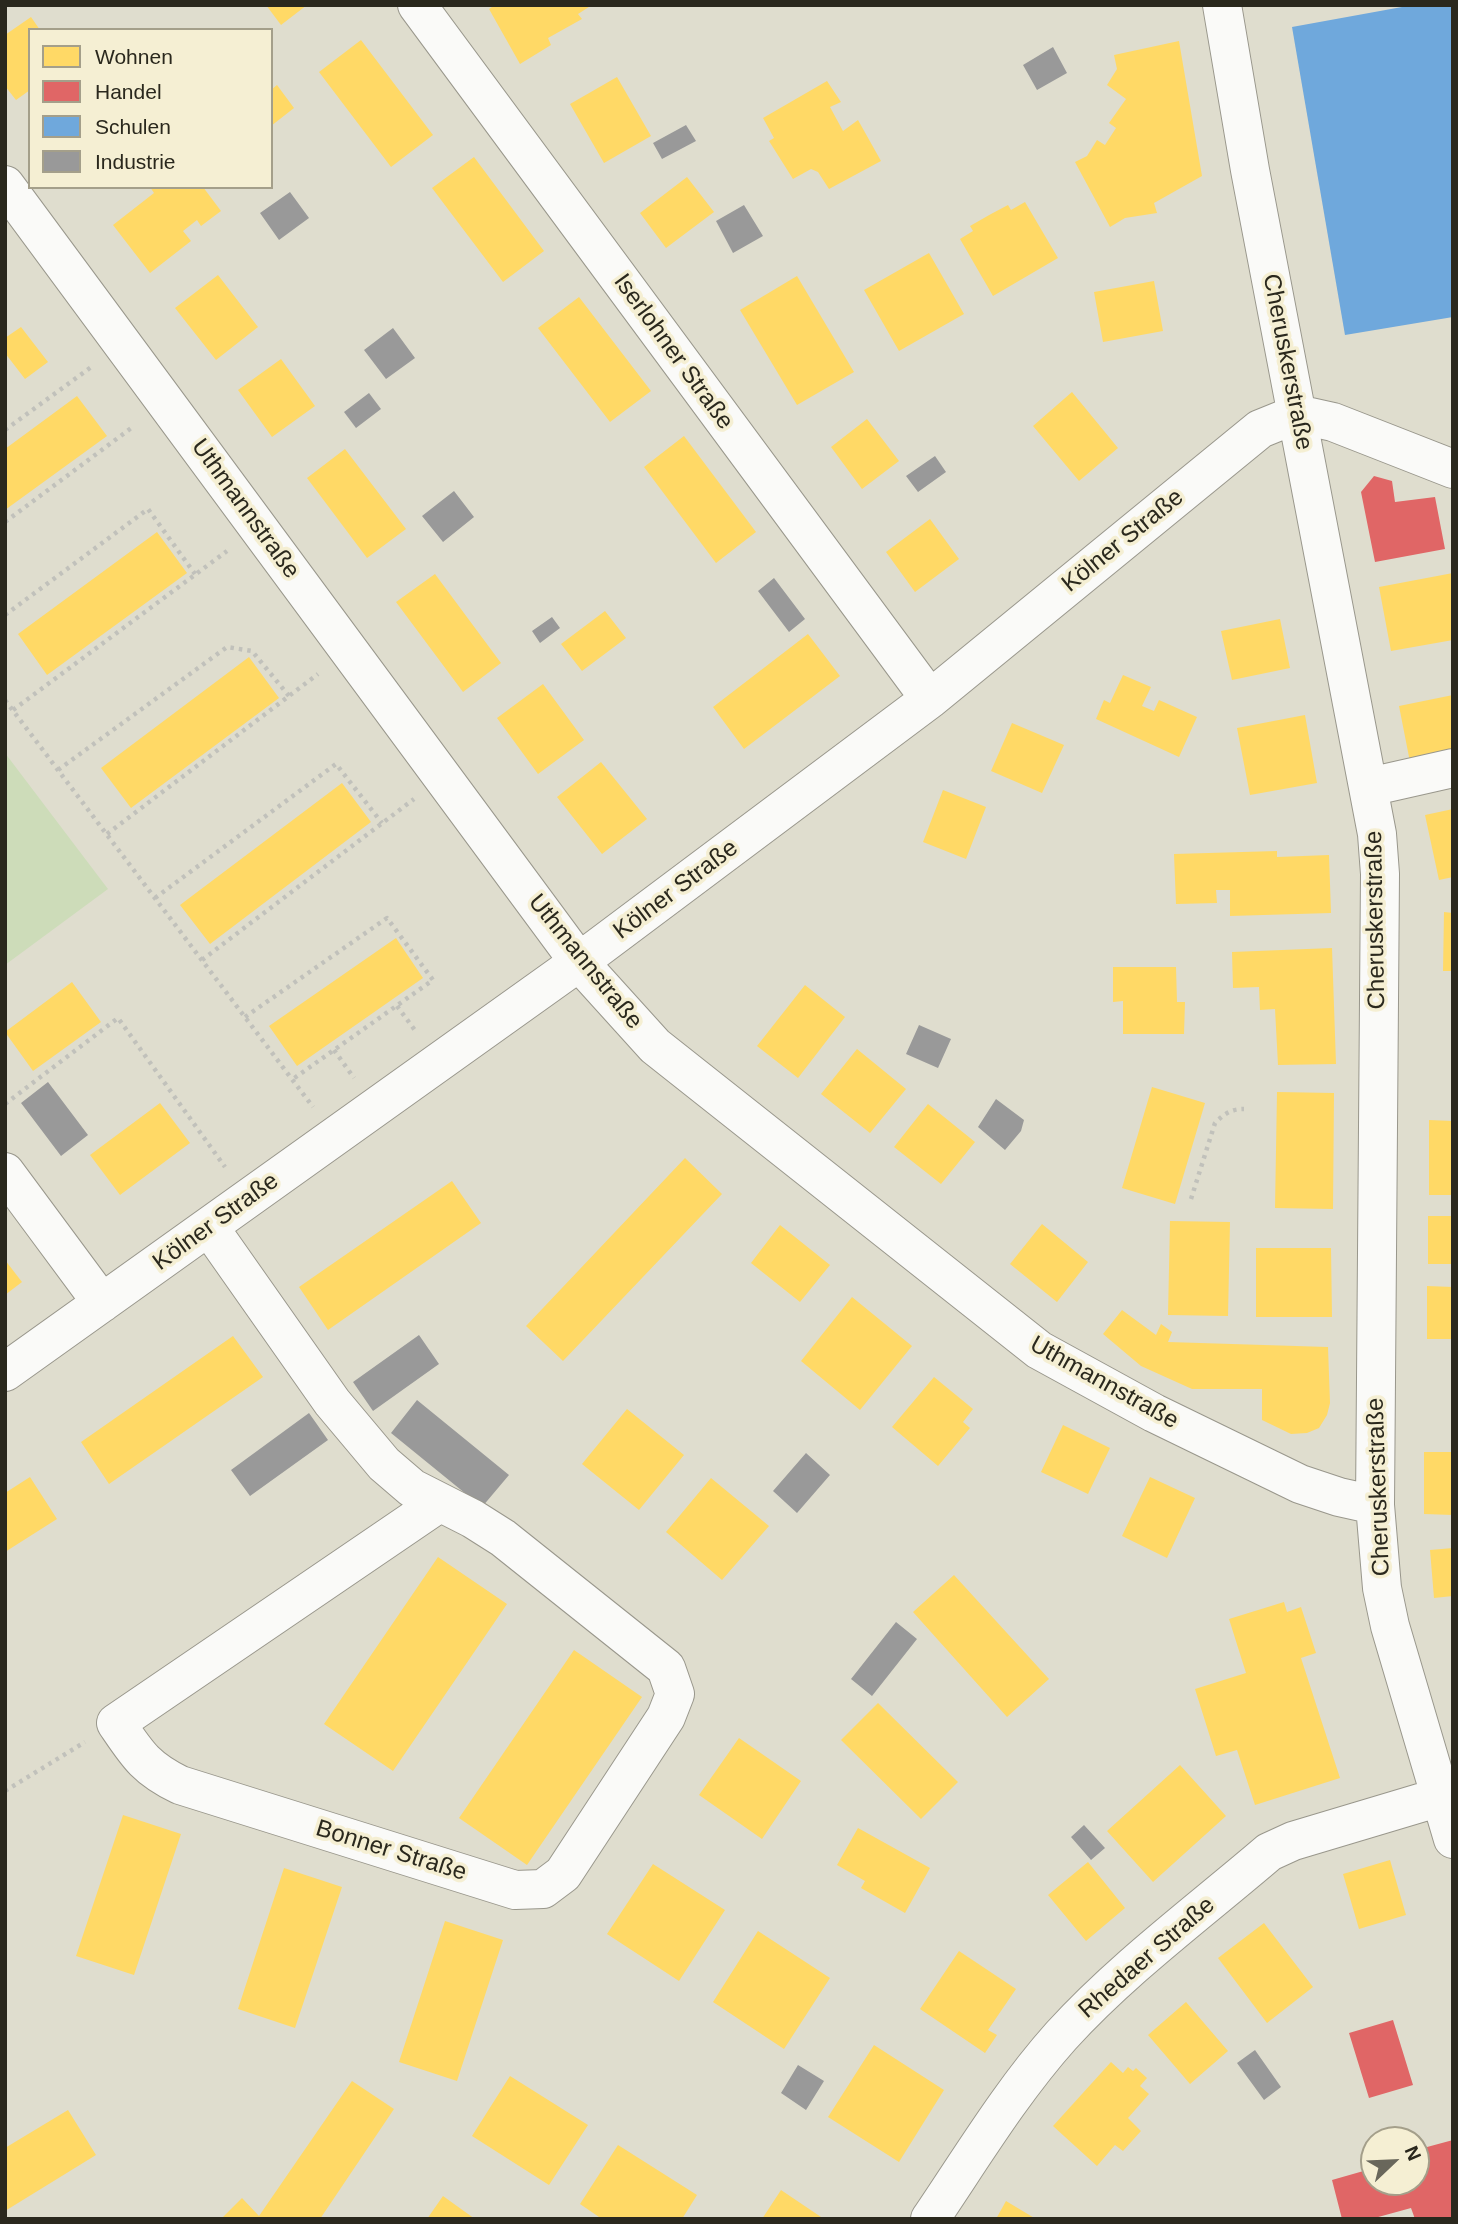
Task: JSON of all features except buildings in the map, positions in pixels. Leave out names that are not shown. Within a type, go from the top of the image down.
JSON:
[{"type":"street","name":"Iserlohner Straße","points":[[416,5],[930,699]]},
{"type":"street","name":"Cheruskerstraße","points":[[1222,5],[1250,170],[1377,834],[1380,874],[1374,1505],[1382,1588],[1390,1626],[1440,1750],[1440,1797],[1453,1839]]},
{"type":"street","name":"Uthmannstraße","points":[[5,185],[579,962],[655,1046],[1039,1350],[1154,1413],[1300,1484],[1374,1505]]},
{"type":"street","name":"Kölner Straße","points":[[5,1372],[579,962],[930,699],[1260,429],[1297,414]]},
{"type":"street","points":[[1297,414],[1333,422],[1453,469]]},
{"type":"street","points":[[1369,786],[1453,768]]},
{"type":"street","points":[[5,1172],[102,1303]]},
{"type":"street","name":"Bonner Straße","points":[[116,1723],[139,1757],[156,1773],[180,1785],[515,1890],[543,1889],[563,1874],[666,1717],[675,1694],[666,1668],[503,1538],[473,1519],[412,1488],[384,1464],[332,1402],[209,1227]]},
{"type":"street","points":[[116,1723],[439,1503]]},
{"type":"street","name":"Rhedaer Straße","points":[[930,2219],[1011,2099],[1061,2037],[1113,1985],[1269,1852],[1293,1841],[1440,1797]]},
{"type":"path","points":[[5,430],[122,344]]},
{"type":"path","points":[[5,522],[166,402]]},
{"type":"path","points":[[5,615],[148,509],[195,574]]},
{"type":"path","points":[[13,710],[259,528]]},
{"type":"path","points":[[58,770],[227,647],[252,651],[289,696]]},
{"type":"path","points":[[107,834],[349,650]]},
{"type":"path","points":[[5,700],[336,1136]]},
{"type":"path","points":[[155,898],[336,764],[382,823]]},
{"type":"path","points":[[202,960],[443,778]]},
{"type":"path","points":[[245,1017],[387,918],[433,980],[292,1080]]},
{"type":"path","points":[[5,1104],[118,1018],[248,1199]]},
{"type":"path","points":[[1191,1199],[1215,1123],[1224,1114],[1235,1109],[1244,1109]]},
{"type":"path","points":[[5,1791],[116,1723]]},
{"type":"green space","points":[[5,753],[108,889],[5,965]]}]
